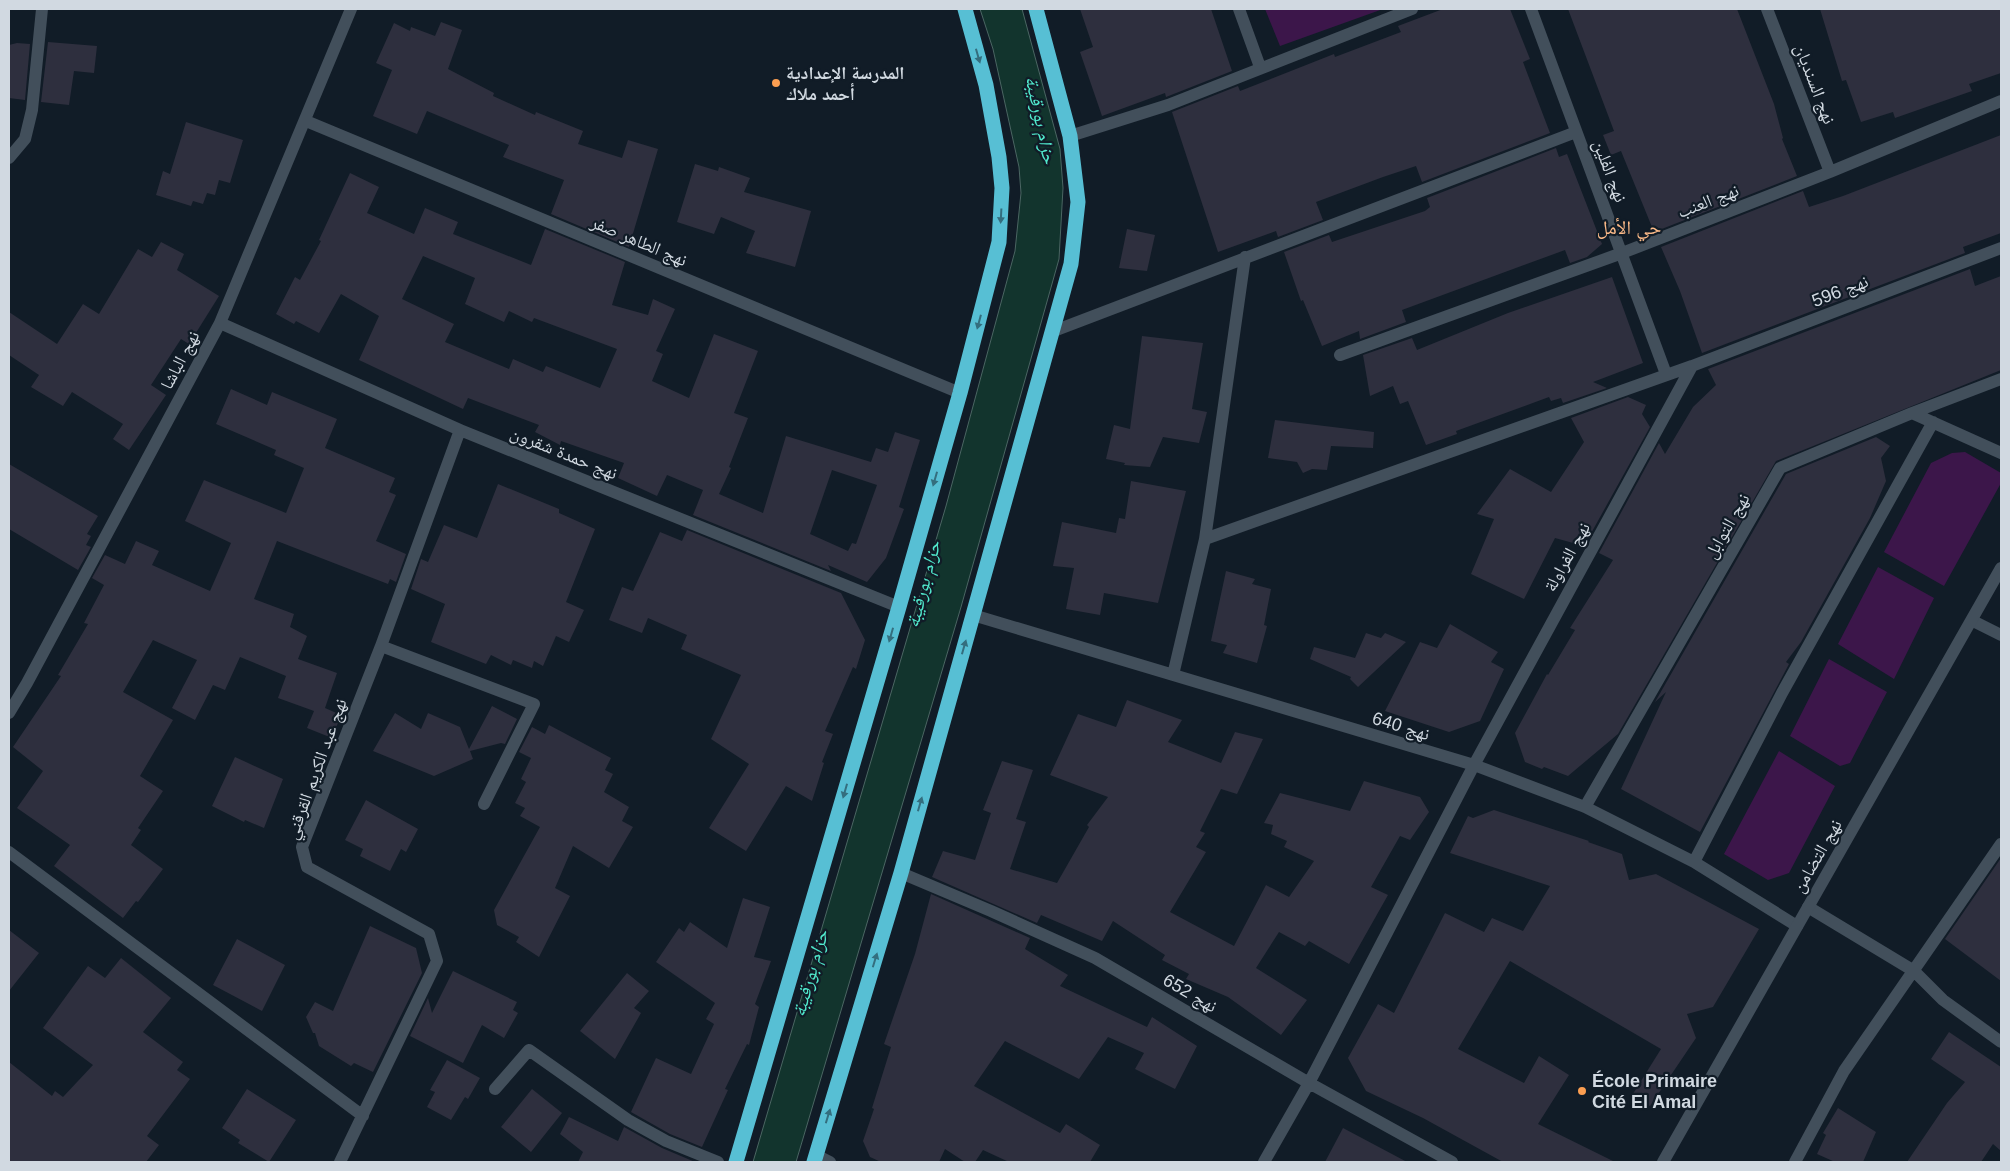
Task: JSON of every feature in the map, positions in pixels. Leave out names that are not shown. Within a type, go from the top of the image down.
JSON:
[{"type":"highway","points":[[736,1162],[899,607],[960,393],[999,242],[1002,188],[986,85],[965,9]]},
{"type":"highway","points":[[820,1160],[972,615],[1054,331],[1071,264],[1078,202],[1070,136],[1036,9]]},
{"type":"street","points":[[9,158],[25,139],[32,110],[42,9]]},
{"type":"street","name":"نهج الباشا","points":[[9,713],[27,683],[220,323],[306,121],[351,9]]},
{"type":"street","points":[[1239,9],[1260,67]]},
{"type":"street","points":[[1070,136],[1168,105],[1260,67],[1412,9]]},
{"type":"street","name":"نهج الفلين","points":[[1531,9],[1666,374]]},
{"type":"street","name":"نهج السنديان","points":[[1767,9],[1830,172]]},
{"type":"street","name":"نهج العنب","points":[[1340,355],[1622,253],[1830,172],[2001,101]]},
{"type":"street","name":"نهج الطاهر صفر","points":[[306,121],[960,393]]},
{"type":"street","points":[[1054,331],[1576,132]]},
{"type":"street","name":"نهج 596","points":[[1205,539],[1692,366],[2001,248]]},
{"type":"street","points":[[1173,675],[1205,539],[1245,257]]},
{"type":"street","name":"نهج حمدة شقرون","points":[[220,323],[460,430],[899,607]]},
{"type":"street","name":"نهج الفراولة","points":[[1264,1162],[1309,1083],[1474,766],[1692,366]]},
{"type":"street","name":"نهج التوابل","points":[[1585,807],[1780,468],[1912,413],[2001,379]]},
{"type":"street","points":[[1912,413],[2001,453]]},
{"type":"street","points":[[1694,862],[1786,684],[1933,422]]},
{"type":"street","name":"نهج عبد الكريم القرقني","points":[[340,1162],[437,961],[429,934],[307,867],[302,847],[381,646],[460,430]]},
{"type":"street","name":"نهج التضامن","points":[[1663,1162],[1973,621],[2001,568]]},
{"type":"street","name":"نهج 640","points":[[972,615],[1474,766],[1585,807],[1694,862],[1797,926]]},
{"type":"street","points":[[1973,621],[2001,635]]},
{"type":"street","points":[[381,646],[534,704],[484,804]]},
{"type":"street","points":[[1795,1162],[1844,1071],[2001,844]]},
{"type":"street","points":[[9,852],[363,1116]]},
{"type":"street","name":"نهج 652","points":[[900,873],[992,911],[1094,958],[1309,1083],[1452,1162]]},
{"type":"street","points":[[1808,907],[1914,971],[1943,1000],[2001,1042]]},
{"type":"street","points":[[495,1089],[529,1050],[628,1120],[666,1141],[718,1162]]},
{"type":"shaded area","points":[[1265,9],[1383,9],[1280,46]]},
{"type":"shaded area","points":[[1965,452],[2001,473],[2001,483],[1944,586],[1884,552],[1931,463],[1952,453]]},
{"type":"shaded area","points":[[1878,567],[1934,598],[1894,679],[1838,644]]},
{"type":"shaded area","points":[[1829,659],[1887,692],[1850,763],[1840,766],[1790,736]]},
{"type":"shaded area","points":[[1779,751],[1835,786],[1789,873],[1768,880],[1724,854]]},
{"type":"water","name":"حزام بورقيبة","points":[[980,9],[1022,9],[1060,149],[1063,188],[1059,259],[961,607],[796,1162],[753,1162],[946,506],[1015,251],[1021,193],[1019,167],[993,49]]},
{"type":"building","points":[[1080,9],[1211,9],[1232,71],[1166,97],[1165,93],[1102,116],[1080,52],[1093,47]]},
{"type":"building","points":[[1443,9],[1510,9],[1530,59],[1523,62],[1550,133],[1422,182],[1416,166],[1383,177],[1316,202],[1323,220],[1278,237],[1276,231],[1218,252],[1172,112],[1238,86],[1240,91],[1334,54],[1335,57],[1401,32],[1398,26]]},
{"type":"building","points":[[1568,9],[1737,9],[1774,104],[1782,139],[1797,176],[1654,232],[1621,151],[1611,155],[1603,135],[1614,131]]},
{"type":"building","points":[[1820,9],[2001,9],[2001,73],[1969,84],[1972,91],[1895,118],[1893,112],[1861,122],[1846,80],[1842,81]]},
{"type":"building","points":[[441,22],[462,30],[448,69],[494,93],[493,96],[535,115],[536,112],[583,131],[578,144],[622,158],[628,140],[658,149],[629,247],[551,214],[564,180],[503,157],[509,145],[427,111],[417,134],[373,116],[392,70],[376,63],[394,23],[410,31],[411,27],[435,36]]},
{"type":"building","points":[[48,42],[97,46],[94,73],[74,71],[69,105],[41,102]]},
{"type":"building","points":[[17,43],[30,44],[25,100],[9,98],[9,45]]},
{"type":"building","points":[[186,122],[243,140],[230,183],[219,180],[215,195],[207,193],[203,204],[193,201],[191,206],[156,195],[163,171],[170,174]]},
{"type":"building","points":[[2001,135],[2001,233],[1963,247],[1965,253],[1702,353],[1680,291],[1661,247],[1803,191],[1809,207],[1843,196]]},
{"type":"building","points":[[1556,148],[1559,157],[1567,154],[1602,244],[1587,257],[1570,263],[1565,250],[1402,310],[1406,322],[1360,339],[1359,331],[1322,346],[1303,300],[1301,301],[1284,252],[1329,235],[1332,242],[1425,211],[1430,207],[1427,198]]},
{"type":"building","points":[[695,164],[718,171],[719,167],[750,178],[744,192],[811,211],[795,267],[746,253],[755,231],[721,217],[714,234],[677,222]]},
{"type":"building","points":[[350,173],[379,187],[367,213],[414,234],[425,208],[458,222],[453,234],[531,265],[545,229],[625,262],[612,305],[648,315],[653,299],[675,309],[656,351],[663,354],[652,381],[689,398],[714,334],[758,351],[734,413],[748,418],[729,467],[731,468],[719,494],[763,513],[786,436],[871,462],[876,448],[888,452],[895,432],[920,440],[899,507],[904,509],[886,558],[867,582],[828,565],[831,571],[693,515],[703,490],[667,475],[657,496],[618,478],[624,463],[561,441],[560,445],[535,432],[539,425],[468,398],[463,409],[359,360],[379,316],[341,294],[319,333],[296,321],[294,324],[276,314],[295,277],[300,280],[321,241],[319,240]],"holes":[[[423,256],[475,278],[465,304],[504,322],[509,311],[532,322],[534,318],[617,349],[600,388],[546,366],[543,372],[513,359],[509,369],[445,342],[454,324],[402,299]],[[832,470],[877,485],[856,544],[852,543],[848,551],[810,534]]]},
{"type":"building","points":[[1127,229],[1155,235],[1147,271],[1119,268]]},
{"type":"building","points":[[161,242],[184,254],[177,270],[219,296],[189,344],[181,339],[151,385],[166,395],[129,450],[113,439],[123,424],[72,392],[63,406],[31,387],[39,375],[9,355],[9,312],[57,344],[83,304],[99,314],[138,249],[152,257]]},
{"type":"building","points":[[1970,269],[1975,286],[2001,276],[2001,370],[1776,461],[1618,734],[1568,776],[1525,762],[1515,733],[1547,674],[1575,630],[1570,628],[1613,560],[1599,553],[1659,443],[1665,454],[1693,407],[1716,385],[1708,369]]},
{"type":"building","points":[[1612,277],[1643,363],[1593,382],[1607,388],[1563,403],[1561,398],[1551,401],[1549,397],[1456,431],[1457,434],[1426,445],[1408,401],[1400,404],[1393,386],[1370,396],[1363,355],[1412,338],[1417,350],[1508,313]]},
{"type":"building","points":[[1142,336],[1203,343],[1192,409],[1207,412],[1199,443],[1163,437],[1150,467],[1124,465],[1125,463],[1106,459],[1114,425],[1130,429]]},
{"type":"building","points":[[231,389],[267,405],[272,392],[337,419],[325,448],[395,478],[389,492],[396,495],[376,541],[406,554],[396,582],[390,579],[388,584],[277,541],[254,599],[294,614],[290,627],[307,636],[298,659],[337,673],[325,708],[341,715],[332,738],[307,728],[314,711],[278,698],[286,676],[240,657],[225,690],[213,685],[195,720],[172,708],[197,660],[153,640],[123,692],[173,720],[140,776],[163,791],[138,828],[141,830],[131,845],[163,869],[138,902],[136,901],[123,918],[54,866],[70,845],[17,808],[43,771],[13,747],[61,676],[58,675],[88,624],[84,623],[104,585],[92,578],[105,555],[125,564],[136,541],[159,551],[152,565],[210,591],[231,543],[185,521],[204,480],[286,513],[304,468],[274,455],[276,450],[216,424]]},
{"type":"building","points":[[1628,397],[1646,405],[1642,414],[1650,427],[1584,546],[1555,538],[1524,599],[1471,574],[1494,519],[1477,514],[1510,469],[1551,492],[1584,442],[1571,418]]},
{"type":"building","points":[[1275,420],[1374,432],[1373,448],[1331,446],[1327,470],[1312,469],[1303,473],[1297,462],[1268,458]]},
{"type":"building","points":[[1876,437],[1890,446],[1881,458],[1886,481],[1870,518],[1801,642],[1786,662],[1789,664],[1700,832],[1621,789],[1666,692],[1655,702],[1786,474]]},
{"type":"building","points":[[9,464],[98,516],[87,534],[91,536],[86,545],[91,547],[78,570],[9,529]]},
{"type":"building","points":[[1131,481],[1186,491],[1158,603],[1104,593],[1100,615],[1066,609],[1074,568],[1053,566],[1062,522],[1116,533],[1119,518],[1125,519]]},
{"type":"building","points":[[498,484],[559,509],[559,513],[595,529],[566,602],[584,610],[569,642],[556,636],[543,666],[534,661],[532,668],[513,660],[511,665],[491,655],[486,664],[431,642],[445,604],[411,589],[421,559],[428,562],[444,525],[477,538]]},
{"type":"building","points":[[687,530],[841,593],[865,640],[856,669],[853,667],[825,731],[833,734],[822,762],[824,763],[812,801],[786,786],[746,851],[709,828],[749,764],[711,739],[741,675],[681,649],[687,635],[648,618],[642,633],[609,620],[622,587],[633,591],[660,532],[682,541]]},
{"type":"building","points":[[1226,571],[1255,579],[1252,584],[1271,589],[1264,625],[1267,626],[1257,663],[1223,653],[1227,645],[1211,641]]},
{"type":"building","points":[[1450,624],[1498,652],[1491,662],[1504,669],[1480,721],[1449,732],[1385,711],[1420,642],[1437,648]]},
{"type":"building","points":[[1366,633],[1381,638],[1385,633],[1406,642],[1358,687],[1350,679],[1351,677],[1310,659],[1314,647],[1355,658]]},
{"type":"building","points":[[1127,700],[1182,720],[1168,742],[1221,763],[1235,732],[1263,739],[1237,794],[1221,789],[1200,831],[1205,833],[1196,847],[1206,852],[1170,912],[1234,946],[1266,885],[1289,897],[1314,861],[1284,847],[1287,841],[1271,834],[1273,825],[1264,823],[1280,793],[1350,811],[1364,781],[1420,797],[1429,812],[1410,840],[1400,836],[1371,887],[1388,895],[1349,964],[1309,941],[1305,946],[1279,932],[1256,968],[1307,1000],[1281,1035],[1228,997],[1186,979],[1189,974],[1162,960],[1165,955],[1113,921],[1102,941],[1041,915],[1037,923],[932,877],[943,851],[975,860],[991,813],[983,810],[1002,761],[1033,770],[1016,819],[1026,822],[1010,869],[1057,883],[1089,827],[1087,825],[1108,797],[1050,775],[1078,714],[1116,727]]},
{"type":"building","points":[[492,706],[517,719],[505,744],[501,743],[470,751],[473,759],[434,776],[373,751],[395,713],[421,729],[428,713],[460,727],[469,749]]},
{"type":"building","points":[[549,725],[611,758],[605,770],[613,774],[604,792],[629,807],[622,821],[633,827],[609,868],[573,846],[555,888],[570,896],[539,957],[516,942],[519,937],[497,925],[494,910],[540,827],[520,816],[525,808],[515,803],[526,782],[521,779],[531,758],[519,752],[532,727],[545,734]]},
{"type":"building","points":[[235,757],[283,779],[264,828],[245,820],[244,822],[212,806]]},
{"type":"building","points":[[366,800],[418,829],[406,852],[401,849],[390,871],[360,856],[363,849],[345,840]]},
{"type":"building","points":[[1494,810],[1589,841],[1622,854],[1629,880],[1656,874],[1759,929],[1713,1007],[1687,1014],[1696,1038],[1650,1106],[1631,1097],[1661,1049],[1510,961],[1458,1049],[1524,1083],[1539,1056],[1569,1075],[1538,1124],[1615,1162],[1503,1162],[1423,1118],[1366,1091],[1348,1058],[1378,1004],[1394,1013],[1445,913],[1484,932],[1492,918],[1523,931],[1550,886],[1450,853],[1468,816],[1473,818]]},
{"type":"building","points":[[2001,858],[2001,981],[1945,939]]},
{"type":"building","points":[[931,894],[1030,938],[1025,949],[1068,975],[1060,986],[1147,1027],[1152,1017],[1197,1046],[1175,1089],[1135,1069],[1144,1053],[1108,1037],[1079,1079],[1005,1041],[974,1086],[1060,1133],[1066,1124],[1100,1145],[1090,1162],[1009,1162],[983,1150],[975,1162],[965,1162],[945,1149],[939,1162],[881,1162],[870,1157],[863,1141],[891,1047],[884,1044],[915,954]]},
{"type":"building","points":[[743,898],[770,907],[754,957],[771,961],[755,1004],[759,1007],[749,1045],[747,1044],[725,1089],[728,1090],[702,1147],[670,1134],[631,1112],[656,1058],[691,1074],[714,1024],[706,1019],[715,1003],[656,962],[679,928],[684,932],[690,922],[727,948]]},
{"type":"building","points":[[370,926],[416,948],[422,973],[373,1072],[354,1063],[351,1066],[319,1046],[315,1033],[313,1033],[306,1017],[315,1002],[333,1011]]},
{"type":"building","points":[[9,930],[39,953],[9,991]]},
{"type":"building","points":[[237,939],[285,965],[262,1011],[213,985]]},
{"type":"building","points":[[121,958],[171,998],[143,1032],[183,1062],[177,1070],[190,1079],[147,1136],[159,1145],[146,1162],[9,1162],[9,1062],[52,1096],[55,1091],[63,1097],[93,1065],[43,1028],[88,966],[105,978]]},
{"type":"building","points":[[453,971],[517,1002],[513,1010],[518,1013],[504,1038],[482,1025],[463,1063],[410,1036],[428,998],[432,1013]]},
{"type":"building","points":[[627,973],[649,991],[634,1008],[641,1013],[615,1059],[580,1031]]},
{"type":"building","points":[[1949,1032],[2001,1067],[2001,1151],[1993,1144],[1981,1162],[1907,1162],[1947,1103],[1965,1082],[1931,1059]]},
{"type":"building","points":[[447,1060],[480,1078],[468,1099],[465,1097],[451,1120],[427,1107],[435,1092],[430,1090]]},
{"type":"building","points":[[247,1089],[296,1120],[269,1162],[238,1143],[240,1140],[222,1128]]},
{"type":"building","points":[[532,1089],[562,1113],[531,1152],[501,1127]]},
{"type":"building","points":[[1838,1108],[1876,1132],[1863,1162],[1835,1162],[1817,1154],[1826,1135],[1823,1133]]},
{"type":"building","points":[[569,1117],[618,1141],[624,1127],[662,1148],[695,1162],[578,1162],[583,1152],[560,1134]]},
{"type":"building","points":[[1343,1128],[1407,1162],[1325,1162]]},
{"type":"place","name":"المدرسة الإعدادية أحمد ملاك","points":[[776,83]]},
{"type":"place","name":"École Primaire Cité El Amal","points":[[1582,1091]]},
{"type":"district","name":"حي الأمل","points":[[1629,227]]}]
